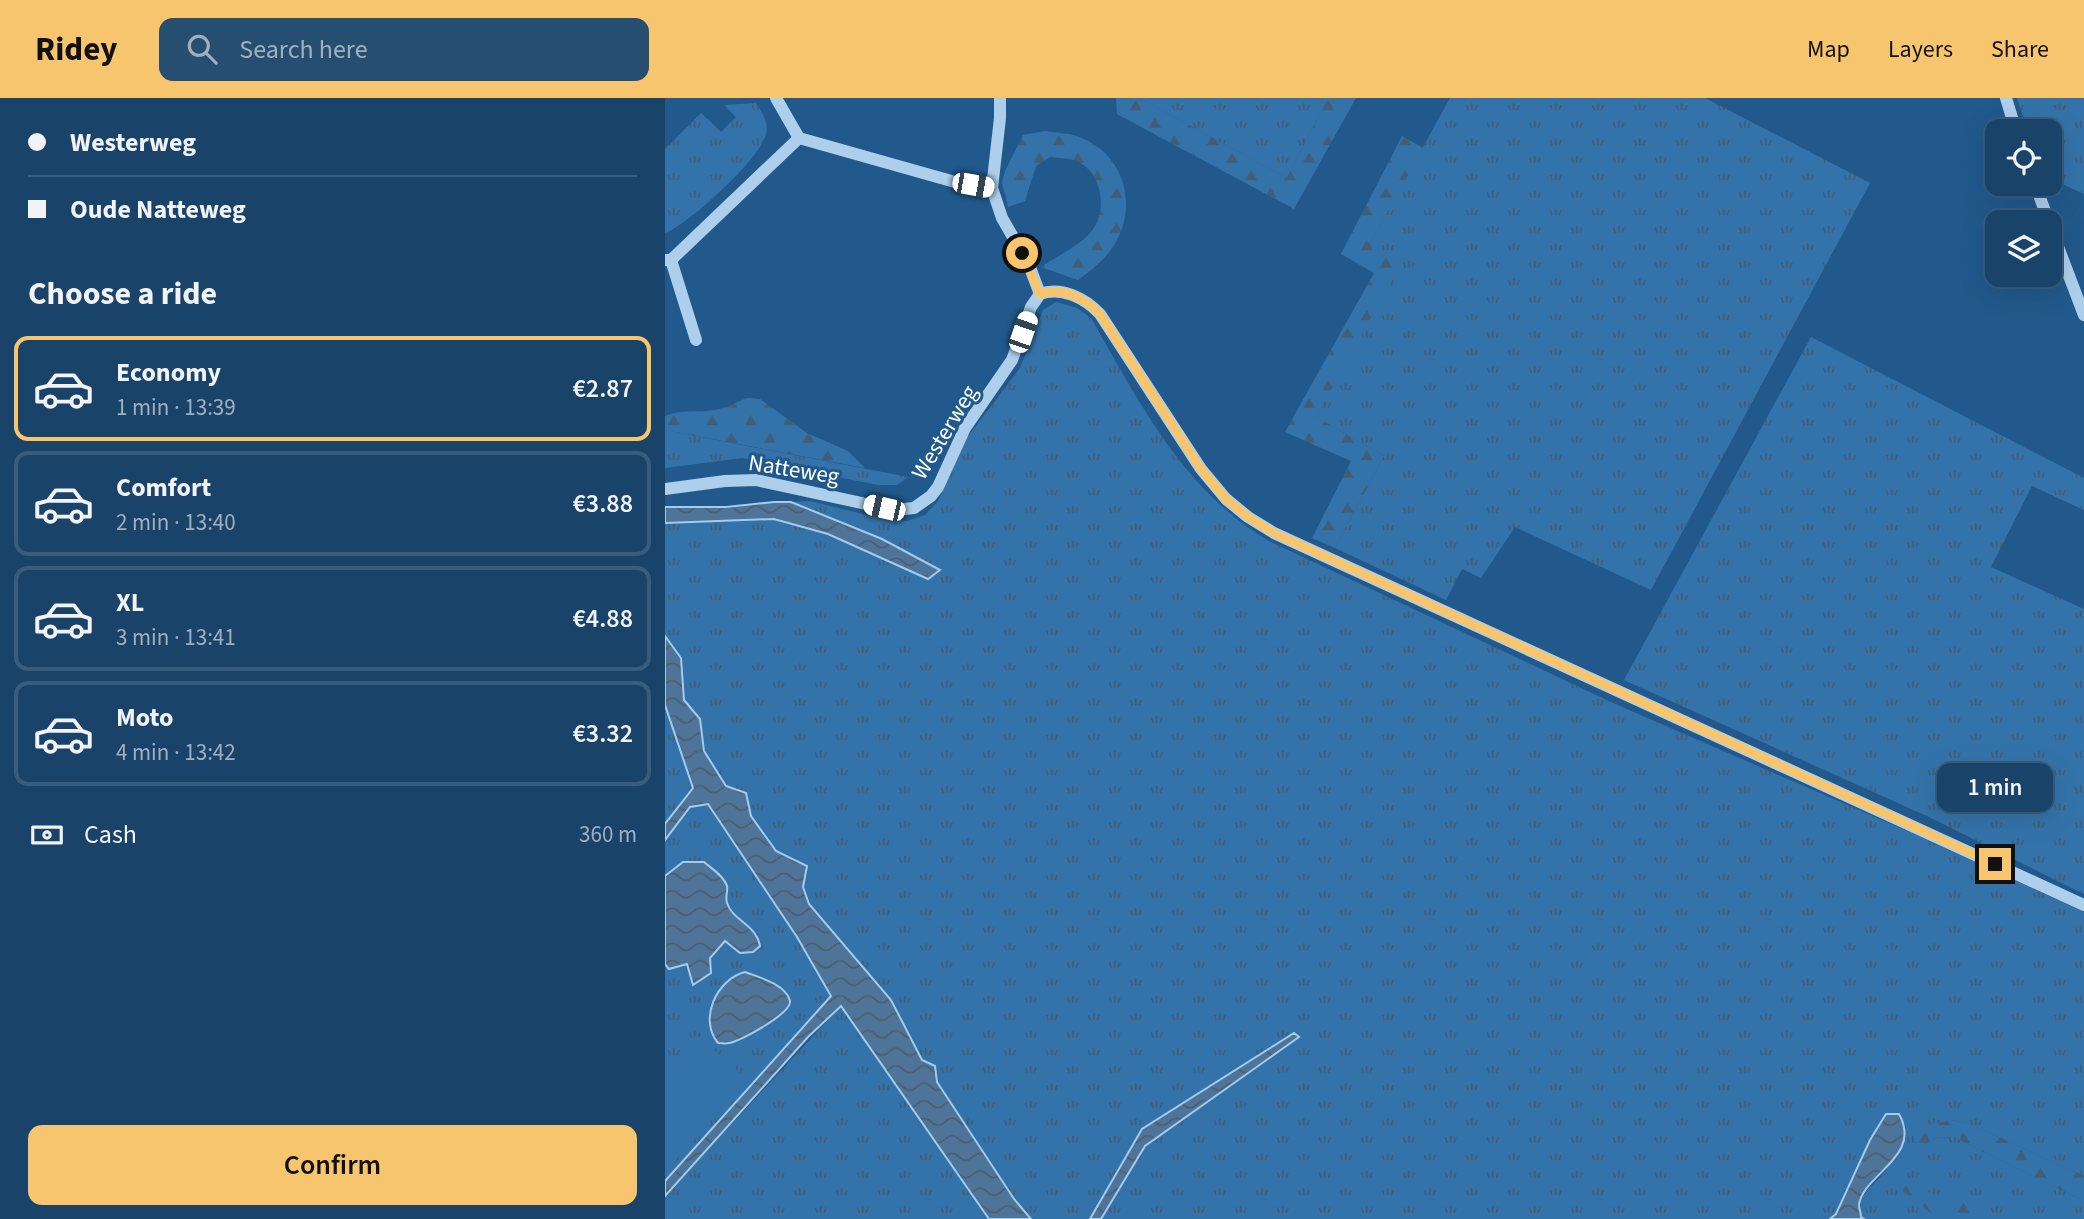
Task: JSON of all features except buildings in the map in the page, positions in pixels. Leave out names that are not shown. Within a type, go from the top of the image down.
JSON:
[{"type":"street","points":[[776,98],[799,138],[955,182],[992,188]]},
{"type":"street","points":[[1000,98],[992,188],[1002,218],[1029,265],[1040,294],[1058,292],[1079,297],[1092,305],[1207,477],[1248,517],[1274,533],[2084,905]]},
{"type":"street","points":[[2006,98],[2012,119]]},
{"type":"street","points":[[696,340],[668,260],[799,138]]},
{"type":"street","points":[[2062,257],[2084,315]]},
{"type":"street","name":"Westerweg","points":[[914,508],[931,496],[938,487],[965,428],[1006,372],[1013,360],[1031,307],[1040,294]]},
{"type":"street","name":"Natteweg","points":[[665,489],[756,480],[894,510],[914,508]]},
{"type":"green space","points":[[1116,98],[1139,98],[1287,178],[1328,98],[1356,98],[1294,209],[1117,114]]},
{"type":"green space","points":[[1139,98],[1328,98],[1287,178]]},
{"type":"green space","points":[[1450,98],[1705,98],[1870,183],[1651,590],[1515,527],[1481,578],[1462,569],[1446,600],[1335,548],[1384,456],[1316,417],[1400,263],[1370,244]]},
{"type":"green space","points":[[2017,98],[2084,98],[2084,194],[2062,184],[2062,119],[2024,119]]},
{"type":"green space","points":[[756,103],[767,126],[761,145],[738,174],[706,204],[665,233],[665,149],[701,113],[721,132],[736,117],[724,105]]},
{"type":"green space","points":[[1045,131],[1078,136],[1098,147],[1110,158],[1124,187],[1126,204],[1119,236],[1103,259],[1078,280],[1041,267],[1091,232],[1100,214],[1101,203],[1093,174],[1077,161],[1050,157],[1036,166],[1025,201],[1008,207],[1002,183],[1023,135]]},
{"type":"green space","points":[[1402,136],[1423,148],[1370,244],[1401,263],[1316,417],[1384,456],[1335,548],[1312,538],[1351,461],[1285,432],[1374,273],[1341,254]]},
{"type":"green space","points":[[1056,302],[1077,308],[1091,318],[1146,412],[1189,472],[1213,498],[1241,522],[1271,542],[1613,703],[1914,834],[2084,912],[2084,1176],[1967,1123],[1951,1120],[1921,1146],[1935,1138],[1954,1137],[2084,1201],[2084,1219],[1864,1219],[1861,1217],[1860,1208],[1864,1195],[1887,1169],[1906,1127],[1899,1114],[1886,1114],[1870,1140],[1836,1214],[1830,1219],[665,1219],[665,1196],[841,1006],[831,996],[665,1181],[665,964],[669,969],[687,964],[692,984],[725,940],[758,935],[726,902],[717,873],[704,862],[683,863],[665,876],[665,842],[690,807],[692,789],[665,824],[665,523],[774,519],[828,534],[928,579],[939,570],[882,539],[791,502],[810,501],[875,517],[907,521],[925,515],[938,501],[966,439],[1020,368],[1043,310]]},
{"type":"green space","points":[[1811,337],[2084,478],[2084,510],[2032,486],[1991,567],[2084,609],[2084,894],[1929,817],[1624,680]]},
{"type":"green space","points":[[747,398],[760,399],[807,433],[848,451],[865,468],[665,430],[665,416],[715,410]]},
{"type":"green space","points":[[665,430],[908,477],[897,485],[878,485],[742,458],[665,468]]},
{"type":"green space","points":[[697,1035],[747,1079],[665,1172],[665,1072]]},
{"type":"green space","points":[[1951,1120],[1967,1123],[2084,1176],[2084,1201],[1954,1137],[1935,1138],[1921,1146],[1914,1140],[1928,1125]]},
{"type":"green space","points":[[1891,1182],[1984,1208],[2000,1219],[1938,1219]]},
{"type":"water","points":[[791,502],[882,539],[940,570],[928,579],[828,534],[774,519],[665,523],[665,507],[726,507]]},
{"type":"water","points":[[665,636],[681,658],[684,700],[700,719],[704,751],[726,786],[746,793],[751,816],[776,851],[807,866],[803,887],[809,904],[891,1000],[922,1060],[935,1066],[937,1082],[1014,1199],[1031,1219],[989,1219],[841,1006],[808,1037],[665,1196],[665,1181],[831,996],[797,937],[708,804],[690,807],[665,840],[665,824],[693,788],[665,705]]},
{"type":"water","points":[[683,862],[704,862],[720,876],[727,886],[726,901],[730,909],[754,933],[760,946],[753,952],[740,953],[725,941],[710,958],[711,973],[693,985],[687,964],[669,969],[665,964],[665,876]]},
{"type":"water","points":[[745,972],[771,982],[783,990],[790,1001],[775,1019],[754,1032],[729,1043],[718,1043],[710,1023],[713,1001],[726,983]]},
{"type":"water","points":[[1294,1033],[1299,1037],[1145,1146],[1101,1219],[1090,1219],[1142,1129]]},
{"type":"water","points":[[1886,1114],[1899,1114],[1904,1129],[1903,1142],[1898,1154],[1863,1194],[1859,1205],[1861,1217],[1864,1219],[1830,1219],[1836,1214],[1870,1140]]},
{"type":"route","points":[[1022,253],[1040,294],[1048,291],[1079,297],[1100,314],[1201,469],[1226,499],[1248,517],[1274,533],[1995,864]]}]
